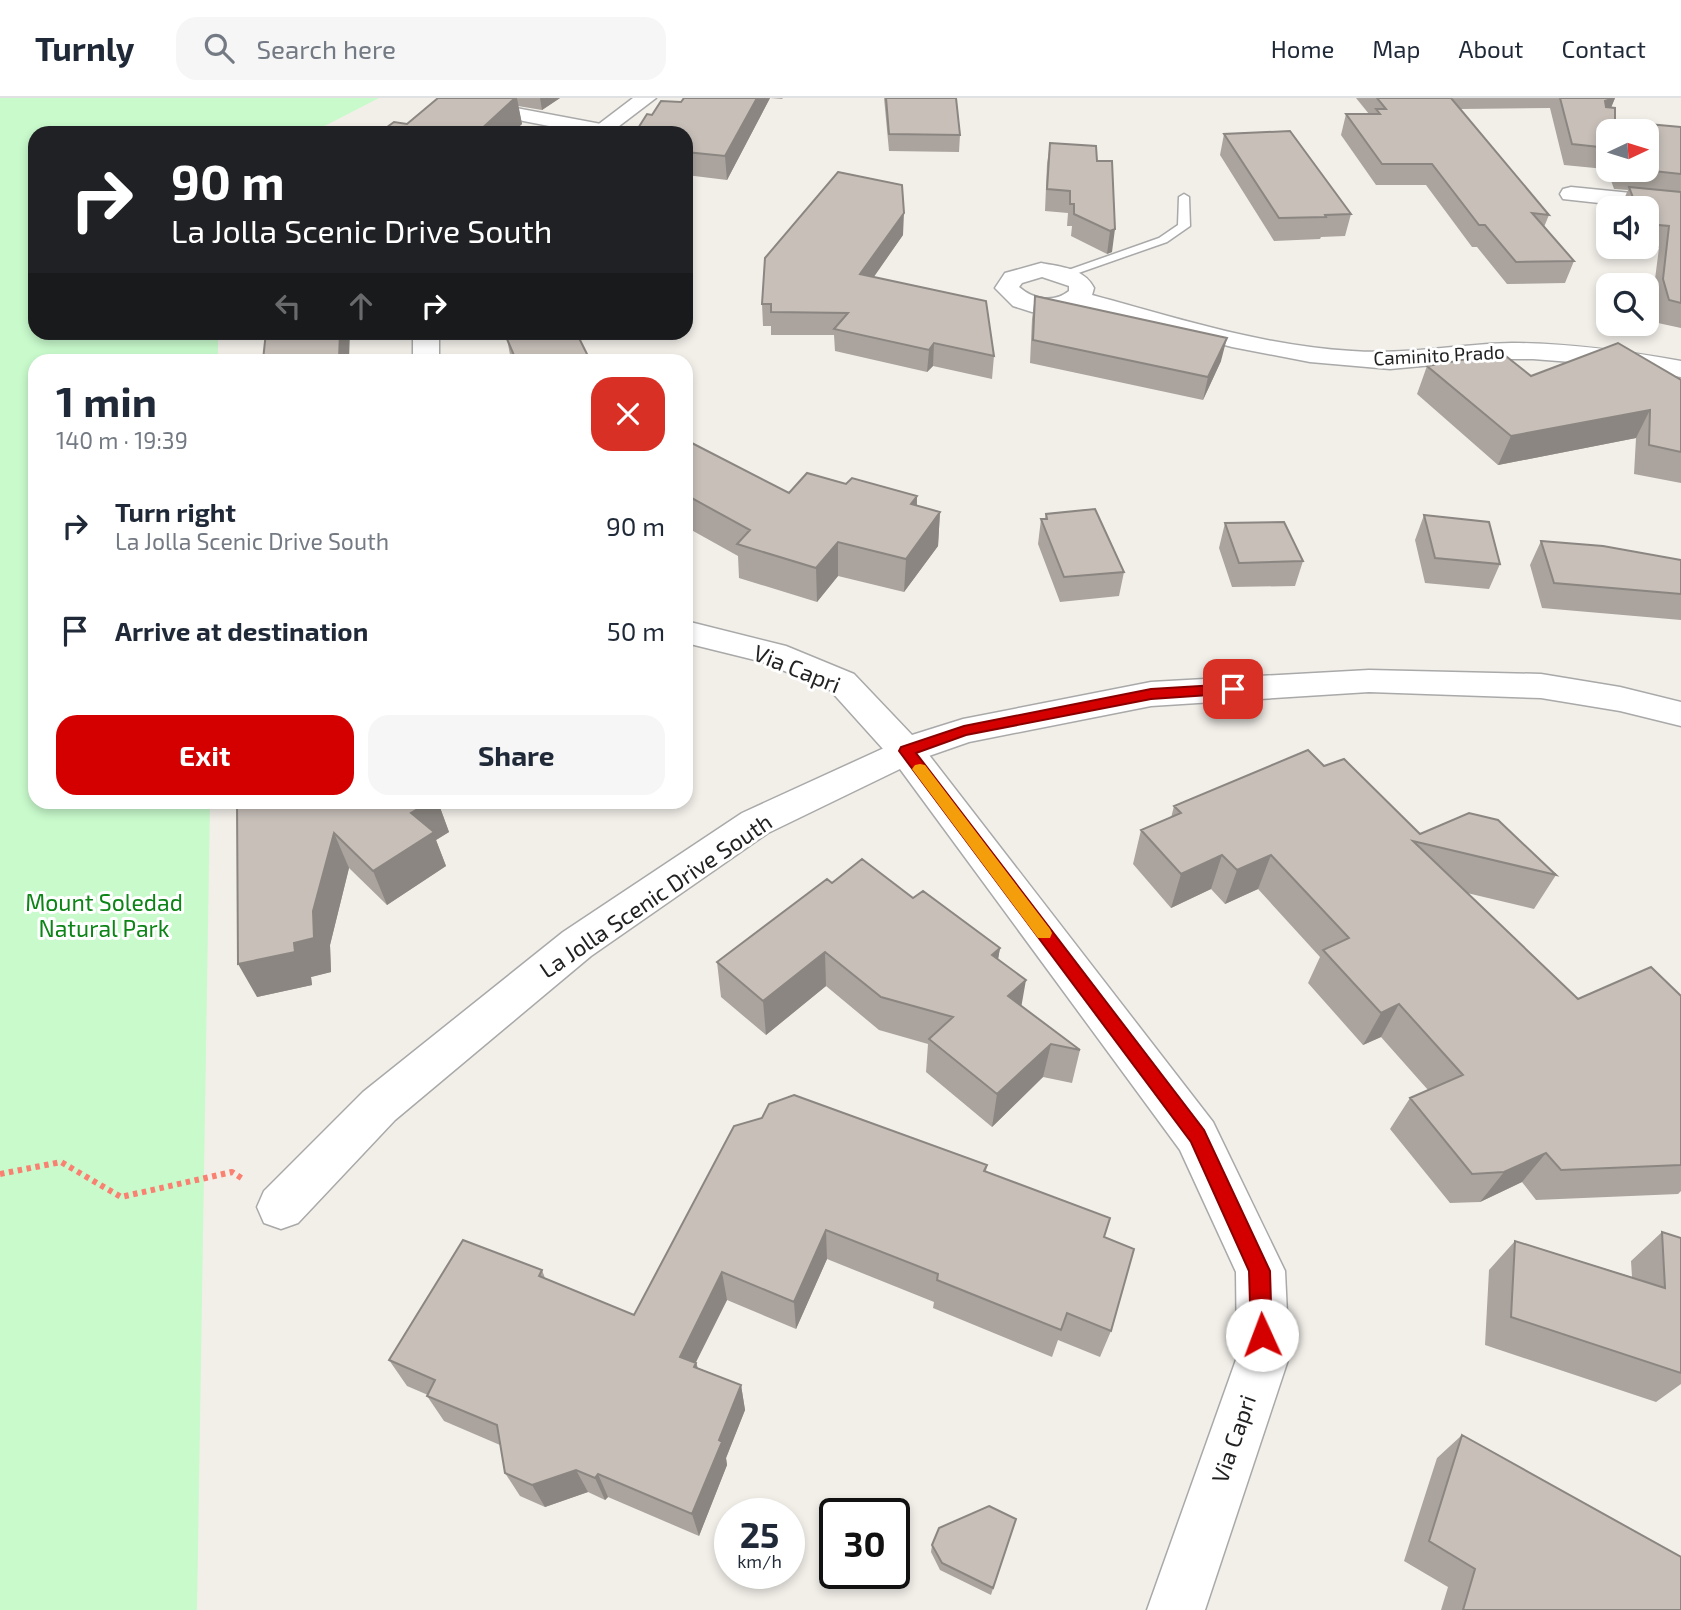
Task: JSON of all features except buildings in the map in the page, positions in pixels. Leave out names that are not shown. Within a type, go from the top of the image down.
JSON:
[{"type":"street","points":[[606,126],[646,98]]},
{"type":"street","points":[[452,102],[574,126]]},
{"type":"street","points":[[1571,194],[1681,205]]},
{"type":"street","name":"Caminito Prado","points":[[1063,274],[1041,270],[1020,274],[1013,278],[1007,288],[1017,298],[1037,305],[1060,305],[1077,298],[1220,337],[1301,354],[1391,361],[1512,351],[1615,357],[1681,369]]},
{"type":"street","points":[[1063,274],[1079,282],[1082,288],[1077,298]]},
{"type":"street","name":"Via Capri","points":[[693,634],[774,654],[842,682],[906,751],[1197,1136],[1259,1271],[1263,1357],[1176,1610]]},
{"type":"street","name":"La Jolla Scenic Drive South","points":[[281,1207],[379,1106],[577,944],[755,823],[906,751],[964,731],[1151,694],[1368,681],[1541,685],[1681,713]]},
{"type":"lane","points":[[1063,274],[1163,240],[1184,226],[1184,197]]},
{"type":"path","points":[[0,1174],[61,1162],[121,1197],[232,1172],[281,1207]]},
{"type":"green space","name":"Mount Soledad Natural Park","points":[[0,98],[379,98],[325,126],[28,126],[28,340],[218,340],[218,354],[28,354],[28,809],[210,809],[197,1610],[0,1610]]},
{"type":"slow traffic","points":[[920,769],[1044,933]]},
{"type":"route","points":[[1233,689],[1151,694],[964,731],[906,751],[1197,1136],[1259,1271],[1262,1335]]}]
